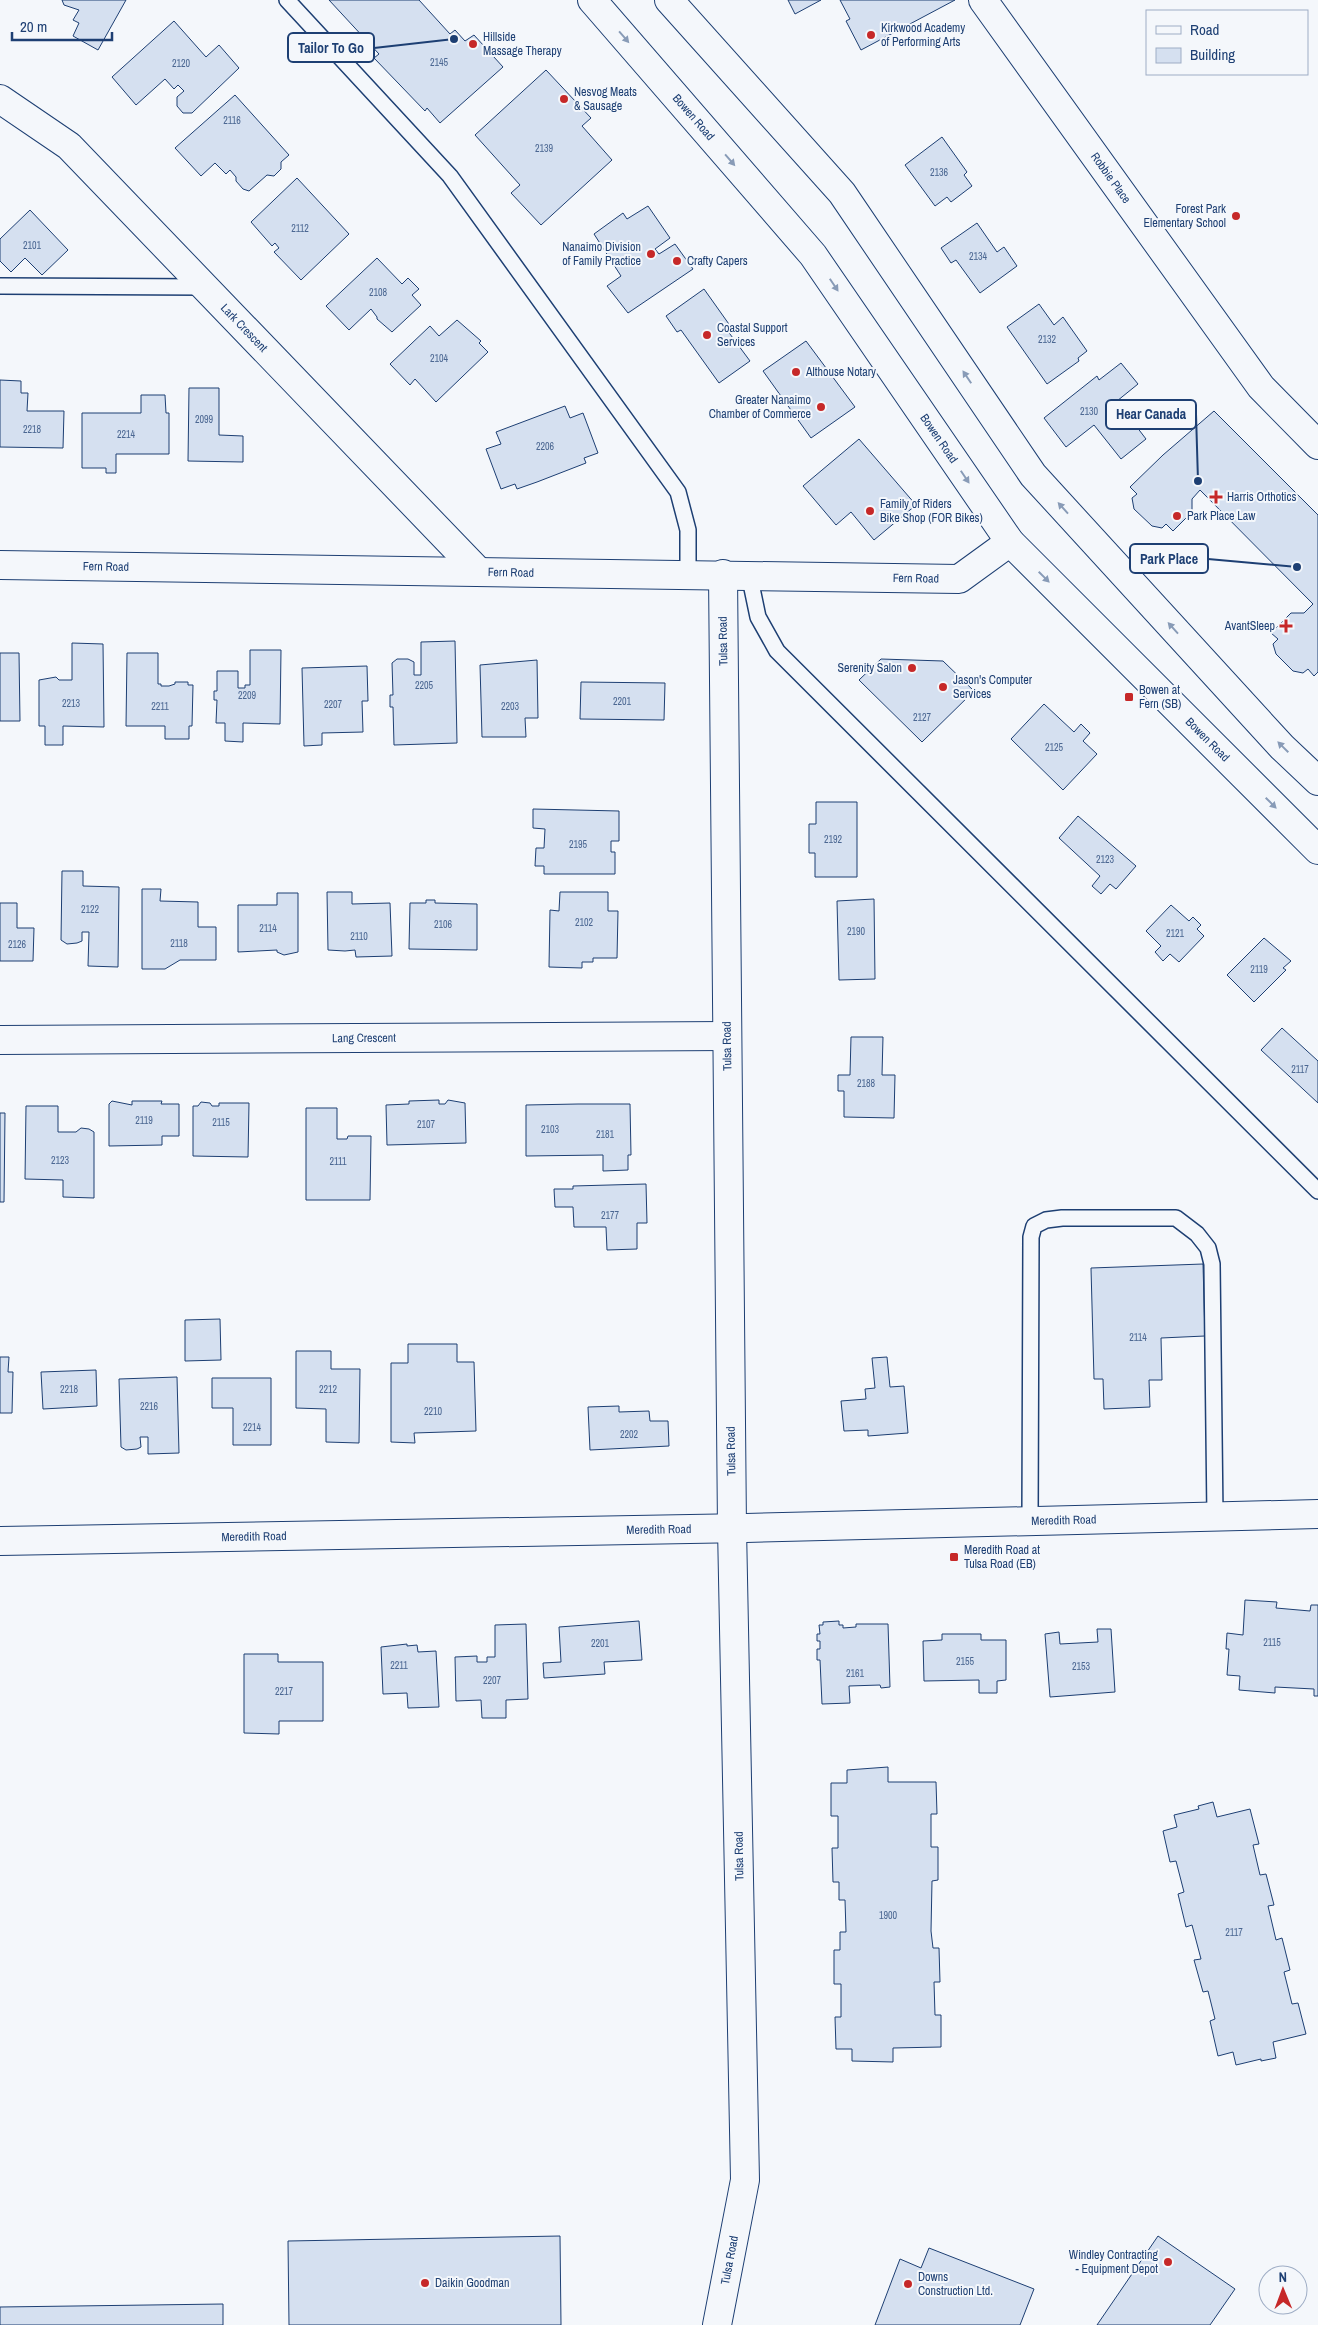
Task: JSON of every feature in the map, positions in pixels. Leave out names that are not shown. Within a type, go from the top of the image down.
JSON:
[{"type":"street","name":"Bowen Road","points":[[592,0],[813,255],[1010,542],[1318,850]]},
{"type":"street","points":[[669,0],[842,194],[1033,475],[1282,747],[1318,781]]},
{"type":"street","name":"Robbie Place","points":[[983,0],[1260,387],[1318,445]]},
{"type":"street","name":"Lark Crescent","points":[[0,99],[69,146],[478,571]]},
{"type":"street","name":"Fern Road","points":[[0,565],[749,574],[959,579],[1010,542]]},
{"type":"street","name":"Tulsa Road","points":[[717,2325],[745,2180],[732,1528],[723,574]]},
{"type":"street","name":"Lang Crescent","points":[[0,1040],[727,1036]]},
{"type":"street","name":"Meredith Road","points":[[0,1541],[732,1528],[1318,1514]]},
{"type":"lane","points":[[287,0],[450,176],[678,492],[688,530],[688,574]]},
{"type":"lane","points":[[0,286],[205,287]]},
{"type":"lane","points":[[749,574],[758,617],[776,651],[1318,1191]]},
{"type":"lane","points":[[1030,1520],[1031,1237],[1034,1226],[1046,1220],[1062,1218],[1176,1218],[1197,1234],[1208,1248],[1212,1264],[1215,1517]]},
{"type":"building","points":[[62,0],[126,0],[98,50],[73,36],[79,23],[73,20],[79,10],[64,5]]},
{"type":"building","points":[[329,0],[419,0],[450,34],[455,30],[465,41],[474,35],[503,67],[440,123],[427,108],[425,111],[374,58],[379,54]]},
{"type":"building","points":[[788,0],[821,0],[795,14]]},
{"type":"building","name":"Kirkwood Academy of Performing Arts","points":[[840,0],[955,0],[861,50],[846,21],[850,19]]},
{"type":"building","points":[[174,21],[206,57],[219,45],[239,68],[192,113],[183,113],[177,106],[177,97],[184,91],[178,85],[174,89],[165,79],[136,105],[112,77]]},
{"type":"building","points":[[546,70],[591,118],[582,126],[612,160],[541,225],[511,193],[520,185],[475,135]]},
{"type":"building","points":[[235,95],[289,155],[281,162],[281,169],[274,176],[267,175],[249,191],[243,189],[230,170],[226,174],[215,163],[201,176],[175,148]]},
{"type":"building","points":[[942,137],[967,172],[964,175],[972,186],[951,202],[947,197],[935,206],[905,165]]},
{"type":"building","points":[[297,178],[349,234],[301,280],[274,252],[279,248],[275,243],[272,246],[251,222]]},
{"type":"building","points":[[648,206],[670,238],[655,249],[659,254],[675,244],[693,269],[628,313],[607,286],[621,276],[594,234],[623,213],[627,219]]},
{"type":"building","points":[[30,210],[68,250],[42,275],[25,258],[11,272],[0,261],[0,239]]},
{"type":"building","points":[[977,223],[997,252],[1004,247],[1017,266],[980,293],[956,260],[951,263],[941,248]]},
{"type":"building","points":[[377,258],[402,284],[408,278],[419,289],[412,295],[421,305],[392,332],[377,319],[371,309],[349,330],[326,306]]},
{"type":"building","name":"Coastal Support Services","points":[[704,289],[731,327],[727,330],[750,361],[719,383],[681,330],[677,332],[666,316]]},
{"type":"building","points":[[1039,304],[1054,325],[1063,317],[1087,351],[1078,358],[1079,361],[1047,384],[1007,327]]},
{"type":"building","points":[[457,320],[481,341],[479,343],[488,352],[436,402],[415,379],[410,385],[390,364],[430,326],[439,336]]},
{"type":"building","points":[[806,341],[855,407],[811,438],[763,371]]},
{"type":"building","points":[[1121,363],[1138,384],[1117,401],[1146,439],[1121,459],[1094,425],[1066,447],[1044,418],[1097,376],[1099,380]]},
{"type":"building","points":[[0,380],[21,381],[21,393],[28,393],[27,411],[64,411],[63,448],[0,447]]},
{"type":"building","points":[[189,388],[219,388],[219,435],[243,436],[243,462],[188,461]]},
{"type":"building","points":[[141,395],[165,395],[166,413],[169,413],[169,454],[116,454],[116,473],[106,473],[106,468],[82,468],[82,413],[141,413]]},
{"type":"building","points":[[565,406],[570,418],[583,413],[598,453],[584,458],[586,463],[537,482],[517,489],[515,484],[501,489],[486,449],[501,444],[496,432]]},
{"type":"building","points":[[1214,411],[1318,515],[1318,672],[1314,676],[1308,669],[1303,673],[1293,671],[1276,654],[1273,644],[1278,639],[1271,633],[1291,613],[1304,613],[1313,604],[1200,490],[1192,499],[1192,512],[1173,531],[1166,524],[1162,528],[1152,526],[1134,509],[1132,498],[1137,494],[1130,487],[1163,455]]},
{"type":"building","points":[[859,439],[916,505],[874,540],[851,512],[836,525],[803,486]]},
{"type":"building","points":[[455,641],[457,743],[394,745],[393,707],[390,707],[390,695],[393,695],[392,663],[397,659],[408,659],[414,662],[414,675],[421,675],[421,642]]},
{"type":"building","points":[[72,643],[103,644],[104,727],[63,726],[63,745],[45,745],[45,726],[39,726],[39,680],[56,677],[59,680],[72,680]]},
{"type":"building","points":[[250,650],[281,650],[280,724],[243,723],[243,742],[225,741],[225,723],[216,723],[217,700],[214,700],[214,691],[217,691],[217,671],[238,671],[238,688],[245,688],[245,685],[250,685]]},
{"type":"building","points":[[0,653],[19,653],[20,721],[0,721]]},
{"type":"building","points":[[127,653],[158,653],[158,684],[161,684],[161,686],[169,686],[175,684],[175,682],[188,682],[188,685],[193,685],[192,726],[189,726],[189,739],[165,739],[165,726],[126,726]]},
{"type":"building","points":[[881,659],[943,661],[974,691],[922,742],[859,680]]},
{"type":"building","points":[[537,660],[538,718],[525,718],[526,737],[482,737],[480,665]]},
{"type":"building","points":[[367,666],[368,701],[362,701],[363,732],[322,733],[322,745],[304,746],[302,668]]},
{"type":"building","points":[[581,682],[665,683],[664,720],[580,719]]},
{"type":"building","points":[[1044,704],[1074,732],[1081,724],[1090,733],[1083,741],[1097,754],[1063,790],[1011,739]]},
{"type":"building","points":[[816,802],[857,802],[857,877],[815,877],[815,853],[809,853],[809,824],[816,824]]},
{"type":"building","points":[[533,809],[619,811],[619,841],[611,841],[611,852],[615,852],[615,874],[544,874],[544,866],[535,866],[536,848],[544,848],[545,829],[533,828]]},
{"type":"building","points":[[1078,816],[1136,866],[1116,889],[1110,884],[1101,894],[1092,886],[1100,876],[1059,838]]},
{"type":"building","points":[[62,871],[83,871],[83,886],[119,887],[118,967],[88,966],[89,932],[82,932],[82,941],[77,943],[67,944],[61,940]]},
{"type":"building","points":[[142,889],[161,889],[160,901],[198,902],[198,927],[216,927],[216,960],[180,960],[165,969],[142,969]]},
{"type":"building","points":[[327,892],[352,892],[352,904],[390,903],[392,956],[356,957],[355,950],[328,950]]},
{"type":"building","points":[[560,892],[608,892],[608,911],[618,911],[617,958],[593,958],[593,962],[582,962],[582,968],[549,967],[550,910],[559,911]]},
{"type":"building","points":[[277,893],[298,893],[298,952],[284,955],[277,952],[277,950],[238,952],[238,905],[277,905]]},
{"type":"building","points":[[874,899],[875,979],[839,980],[837,901]]},
{"type":"building","points":[[426,900],[435,900],[435,903],[477,904],[477,950],[409,949],[410,903],[426,903]]},
{"type":"building","points":[[0,903],[17,903],[17,928],[34,928],[33,961],[0,961]]},
{"type":"building","points":[[1171,905],[1189,921],[1193,917],[1201,925],[1197,929],[1204,936],[1179,962],[1170,954],[1163,961],[1155,952],[1161,946],[1146,931]]},
{"type":"building","points":[[1264,938],[1291,961],[1283,968],[1286,970],[1254,1002],[1227,975]]},
{"type":"building","points":[[1282,1028],[1318,1061],[1318,1103],[1261,1050]]},
{"type":"building","points":[[851,1037],[883,1037],[882,1075],[895,1075],[894,1118],[844,1117],[844,1091],[838,1091],[838,1075],[850,1075]]},
{"type":"building","points":[[439,1100],[439,1104],[445,1104],[448,1100],[465,1103],[466,1143],[387,1145],[386,1105],[409,1104],[409,1101]]},
{"type":"building","points":[[112,1101],[132,1105],[132,1101],[162,1101],[161,1104],[179,1104],[179,1136],[162,1136],[162,1145],[109,1146],[109,1104]]},
{"type":"building","points":[[201,1102],[210,1103],[212,1106],[219,1106],[219,1103],[249,1103],[248,1157],[193,1156],[193,1106],[198,1106]]},
{"type":"building","points":[[630,1104],[631,1155],[628,1155],[628,1170],[603,1171],[603,1155],[526,1156],[526,1105]]},
{"type":"building","points":[[26,1106],[58,1106],[58,1132],[76,1132],[81,1128],[94,1132],[94,1198],[63,1197],[63,1180],[25,1179]]},
{"type":"building","points":[[306,1108],[337,1108],[337,1139],[347,1139],[348,1136],[371,1136],[370,1200],[306,1200]]},
{"type":"building","points":[[0,1113],[5,1113],[4,1202],[0,1202]]},
{"type":"building","points":[[646,1184],[647,1223],[637,1223],[637,1249],[607,1250],[606,1227],[574,1227],[573,1207],[555,1207],[554,1189],[573,1189],[573,1186]]},
{"type":"building","points":[[1203,1264],[1205,1336],[1161,1338],[1162,1380],[1149,1380],[1150,1407],[1104,1409],[1103,1379],[1094,1379],[1091,1268]]},
{"type":"building","points":[[220,1319],[221,1360],[185,1361],[185,1320]]},
{"type":"building","points":[[408,1344],[457,1344],[457,1362],[474,1362],[476,1431],[414,1433],[415,1443],[391,1442],[391,1363],[408,1363]]},
{"type":"building","points":[[296,1351],[331,1351],[331,1369],[360,1369],[359,1443],[326,1442],[326,1409],[296,1408]]},
{"type":"building","points":[[0,1357],[9,1357],[8,1372],[13,1372],[12,1413],[0,1413]]},
{"type":"building","points":[[887,1357],[890,1387],[904,1386],[908,1433],[868,1436],[868,1430],[844,1431],[841,1401],[866,1399],[865,1389],[875,1388],[872,1358]]},
{"type":"building","points":[[96,1370],[97,1406],[43,1409],[41,1372]]},
{"type":"building","points":[[177,1377],[179,1453],[148,1454],[148,1437],[140,1437],[141,1447],[137,1449],[126,1450],[121,1447],[119,1379]]},
{"type":"building","points":[[212,1378],[271,1378],[271,1445],[233,1445],[233,1408],[212,1408]]},
{"type":"building","points":[[619,1406],[619,1412],[649,1411],[650,1421],[668,1421],[669,1446],[590,1450],[588,1407]]},
{"type":"building","points":[[1245,1600],[1277,1602],[1276,1608],[1310,1611],[1311,1605],[1318,1605],[1318,1696],[1314,1696],[1314,1689],[1275,1687],[1275,1693],[1239,1690],[1240,1676],[1227,1675],[1229,1649],[1226,1649],[1227,1633],[1243,1635]]},
{"type":"building","points":[[639,1621],[642,1660],[604,1662],[605,1674],[544,1678],[543,1663],[561,1662],[559,1627]]},
{"type":"building","points":[[839,1621],[839,1625],[843,1625],[843,1628],[856,1627],[856,1624],[888,1624],[890,1687],[881,1688],[880,1685],[849,1686],[850,1703],[822,1704],[820,1660],[817,1660],[817,1649],[820,1649],[820,1641],[817,1641],[817,1634],[820,1634],[819,1625],[823,1625],[823,1622]]},
{"type":"building","points":[[526,1624],[528,1699],[506,1700],[506,1718],[482,1718],[481,1700],[456,1701],[455,1657],[477,1656],[477,1662],[487,1662],[487,1657],[495,1657],[495,1625]]},
{"type":"building","points":[[1097,1629],[1111,1629],[1115,1692],[1050,1697],[1045,1634],[1059,1632],[1060,1644],[1098,1642]]},
{"type":"building","points":[[942,1634],[981,1634],[981,1640],[1006,1640],[1006,1680],[997,1681],[997,1693],[979,1693],[979,1680],[924,1681],[923,1641],[942,1640]]},
{"type":"building","points":[[407,1644],[407,1646],[417,1645],[418,1652],[436,1651],[439,1707],[408,1708],[407,1693],[383,1694],[381,1647]]},
{"type":"building","points":[[244,1654],[278,1654],[278,1662],[323,1662],[323,1721],[279,1721],[279,1734],[244,1733]]},
{"type":"building","points":[[888,1767],[888,1782],[936,1782],[937,1814],[931,1814],[931,1847],[938,1847],[938,1880],[932,1881],[931,1931],[933,1948],[939,1948],[940,1982],[934,1982],[935,2015],[941,2015],[941,2047],[893,2048],[893,2062],[852,2061],[852,2049],[836,2049],[835,2017],[841,2017],[841,1984],[834,1984],[834,1950],[840,1950],[840,1932],[846,1932],[845,1900],[839,1900],[839,1882],[833,1882],[832,1848],[838,1848],[838,1816],[831,1816],[831,1783],[847,1783],[847,1770]]},
{"type":"building","points":[[1213,1802],[1217,1817],[1250,1809],[1259,1844],[1253,1845],[1260,1875],[1266,1874],[1274,1905],[1268,1906],[1276,1940],[1282,1938],[1290,1970],[1284,1972],[1292,2004],[1298,2003],[1306,2034],[1273,2042],[1276,2058],[1261,2061],[1261,2059],[1236,2065],[1233,2052],[1218,2056],[1210,2021],[1215,2019],[1208,1991],[1203,1992],[1194,1960],[1201,1959],[1192,1925],[1186,1927],[1178,1894],[1184,1892],[1176,1861],[1170,1862],[1163,1831],[1177,1827],[1174,1815],[1199,1809],[1198,1806]]},
{"type":"building","name":"Daikin Goodman","points":[[560,2236],[561,2325],[289,2325],[288,2241]]},
{"type":"building","name":"Windley Contracting - Equipment Depot","points":[[1158,2236],[1235,2289],[1210,2325],[1097,2325]]},
{"type":"building","points":[[929,2248],[1034,2289],[1020,2325],[875,2325],[900,2259],[921,2268]]},
{"type":"building","points":[[223,2304],[223,2325],[0,2325],[0,2307]]},
{"type":"place","name":"Kirkwood Academy of Performing Arts","points":[[871,35]]},
{"type":"place","name":"Tailor To Go","points":[[454,39]]},
{"type":"place","name":"Hillside Massage Therapy","points":[[473,44]]},
{"type":"place","name":"Nesvog Meats & Sausage","points":[[564,99]]},
{"type":"place","name":"Forest Park Elementary School","points":[[1236,216]]},
{"type":"place","name":"Nanaimo Division of Family Practice","points":[[651,254]]},
{"type":"place","name":"Crafty Capers","points":[[677,261]]},
{"type":"place","name":"Coastal Support Services","points":[[707,335]]},
{"type":"place","name":"Althouse Notary","points":[[796,372]]},
{"type":"place","name":"Greater Nanaimo Chamber of Commerce","points":[[821,407]]},
{"type":"place","name":"Hear Canada","points":[[1198,481]]},
{"type":"place","name":"Harris Orthotics","points":[[1216,497]]},
{"type":"place","name":"Family of Riders Bike Shop (FOR Bikes)","points":[[870,511]]},
{"type":"place","name":"Park Place Law","points":[[1177,516]]},
{"type":"place","name":"Park Place","points":[[1297,567]]},
{"type":"place","name":"AvantSleep","points":[[1286,626]]},
{"type":"place","name":"Serenity Salon","points":[[912,668]]},
{"type":"place","name":"Jason's Computer Services","points":[[943,687]]},
{"type":"place","name":"Bowen at Fern (SB)","points":[[1129,697]]},
{"type":"place","name":"Meredith Road at Tulsa Road (EB)","points":[[954,1557]]},
{"type":"place","name":"Windley Contracting - Equipment Depot","points":[[1168,2262]]},
{"type":"place","name":"Daikin Goodman","points":[[425,2283]]},
{"type":"place","name":"Downs Construction Ltd.","points":[[908,2284]]}]
